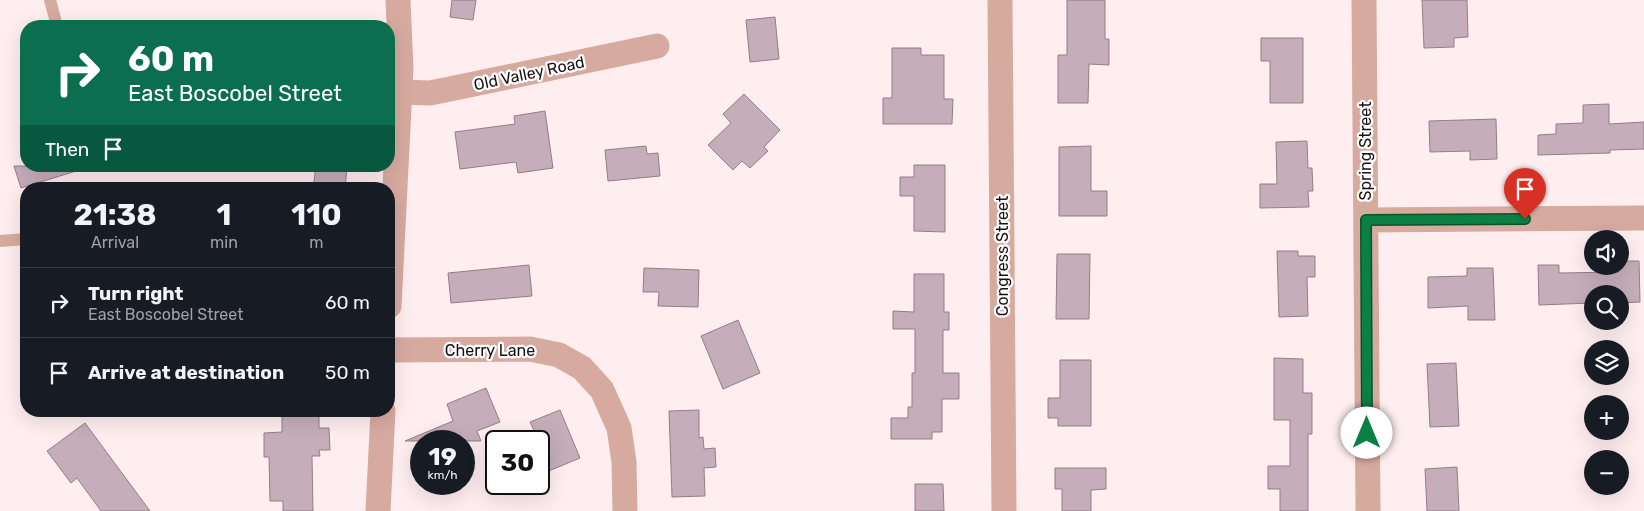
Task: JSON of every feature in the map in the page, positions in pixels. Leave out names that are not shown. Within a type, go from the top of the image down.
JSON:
[{"type":"street","points":[[395,189],[401,49],[398,0]]},
{"type":"street","name":"Congress Street","points":[[1000,0],[1004,511]]},
{"type":"street","name":"Spring Street","points":[[1364,0],[1368,511]]},
{"type":"street","name":"Old Valley Road","points":[[400,92],[430,93],[657,46]]},
{"type":"street","points":[[1366,220],[1644,218]]},
{"type":"street","name":"Cherry Lane","points":[[395,350],[530,349],[558,355],[582,368],[602,390],[619,428],[624,462],[625,511]]},
{"type":"street","points":[[378,511],[383,417]]},
{"type":"lane","points":[[50,0],[55,20]]},
{"type":"lane","points":[[0,241],[20,239]]},
{"type":"building","points":[[452,0],[476,0],[473,20],[450,17]]},
{"type":"building","points":[[1067,0],[1105,0],[1105,39],[1109,39],[1109,65],[1089,64],[1088,103],[1058,103],[1058,55],[1067,55]]},
{"type":"building","points":[[1422,0],[1467,0],[1468,37],[1454,38],[1454,47],[1424,48]]},
{"type":"building","points":[[775,17],[779,59],[750,62],[746,20]]},
{"type":"building","points":[[1261,38],[1303,38],[1303,103],[1270,103],[1270,61],[1261,61]]},
{"type":"building","points":[[892,48],[921,48],[921,55],[944,55],[944,99],[953,99],[952,124],[883,124],[883,98],[892,98]]},
{"type":"building","points":[[744,94],[780,130],[764,147],[768,151],[750,168],[742,161],[733,170],[708,145],[731,123],[723,114]]},
{"type":"building","points":[[1609,104],[1609,124],[1644,122],[1644,149],[1610,150],[1610,153],[1538,155],[1538,135],[1556,134],[1556,124],[1583,123],[1583,105]]},
{"type":"building","points":[[545,111],[553,168],[518,173],[516,162],[460,169],[455,132],[515,124],[514,116]]},
{"type":"building","points":[[1496,119],[1497,159],[1470,160],[1470,151],[1430,152],[1429,121]]},
{"type":"building","points":[[1307,141],[1308,168],[1312,168],[1313,191],[1308,191],[1309,207],[1260,208],[1260,184],[1277,184],[1276,142]]},
{"type":"building","points":[[646,146],[647,154],[658,153],[660,176],[608,181],[605,150]]},
{"type":"building","points":[[1091,146],[1091,191],[1107,191],[1107,216],[1059,216],[1059,147]]},
{"type":"building","points":[[914,165],[945,165],[945,232],[914,231],[914,196],[900,196],[900,177],[914,177]]},
{"type":"building","points":[[14,166],[20,166],[20,172],[73,172],[40,182],[20,182],[20,185]]},
{"type":"building","points":[[315,172],[346,172],[346,182],[314,182]]},
{"type":"building","points":[[1277,251],[1298,251],[1298,256],[1315,256],[1315,277],[1307,277],[1308,316],[1279,317]]},
{"type":"building","points":[[1057,254],[1090,254],[1089,319],[1056,319]]},
{"type":"building","points":[[1629,261],[1639,261],[1640,302],[1629,303],[1629,285],[1584,285],[1584,303],[1539,305],[1538,265],[1559,265],[1559,273],[1629,275]]},
{"type":"building","points":[[529,265],[532,296],[451,303],[448,273]]},
{"type":"building","points":[[644,268],[699,270],[698,307],[658,306],[659,292],[643,292]]},
{"type":"building","points":[[1467,268],[1493,268],[1495,320],[1468,320],[1468,306],[1428,308],[1428,277],[1467,276]]},
{"type":"building","points":[[914,274],[944,274],[944,312],[949,312],[949,330],[943,330],[943,373],[959,373],[959,399],[942,399],[942,432],[932,432],[932,439],[891,439],[891,418],[908,418],[908,407],[912,407],[912,373],[915,373],[915,329],[893,329],[893,311],[914,312]]},
{"type":"building","points":[[738,320],[760,373],[723,389],[701,336]]},
{"type":"building","points":[[1274,358],[1303,359],[1303,393],[1312,393],[1312,434],[1308,434],[1308,511],[1280,511],[1280,489],[1268,489],[1268,466],[1290,466],[1290,420],[1274,420]]},
{"type":"building","points":[[1060,360],[1091,360],[1091,426],[1058,426],[1058,418],[1048,418],[1048,398],[1060,398]]},
{"type":"building","points":[[1456,363],[1459,426],[1430,427],[1427,364]]},
{"type":"building","points":[[486,388],[500,422],[477,431],[481,441],[475,441],[475,430],[431,430],[453,421],[447,404]]},
{"type":"building","points":[[560,410],[580,458],[550,470],[550,430],[534,430],[530,422]]},
{"type":"building","points":[[699,410],[699,438],[703,437],[704,449],[715,448],[716,467],[704,468],[705,496],[672,497],[669,411]]},
{"type":"building","points":[[282,417],[319,417],[319,428],[329,428],[330,450],[319,450],[320,456],[312,456],[313,511],[283,511],[283,501],[270,501],[269,457],[264,457],[264,433],[282,432]]},
{"type":"building","points":[[85,423],[150,511],[101,511],[77,478],[71,483],[47,451]]},
{"type":"building","points":[[1457,467],[1459,511],[1427,511],[1425,469]]},
{"type":"building","points":[[1055,468],[1106,468],[1106,489],[1091,490],[1091,511],[1062,511],[1062,489],[1055,489]]},
{"type":"building","points":[[915,484],[943,484],[944,511],[915,511]]},
{"type":"route","points":[[1367,433],[1366,220],[1525,219]]}]
